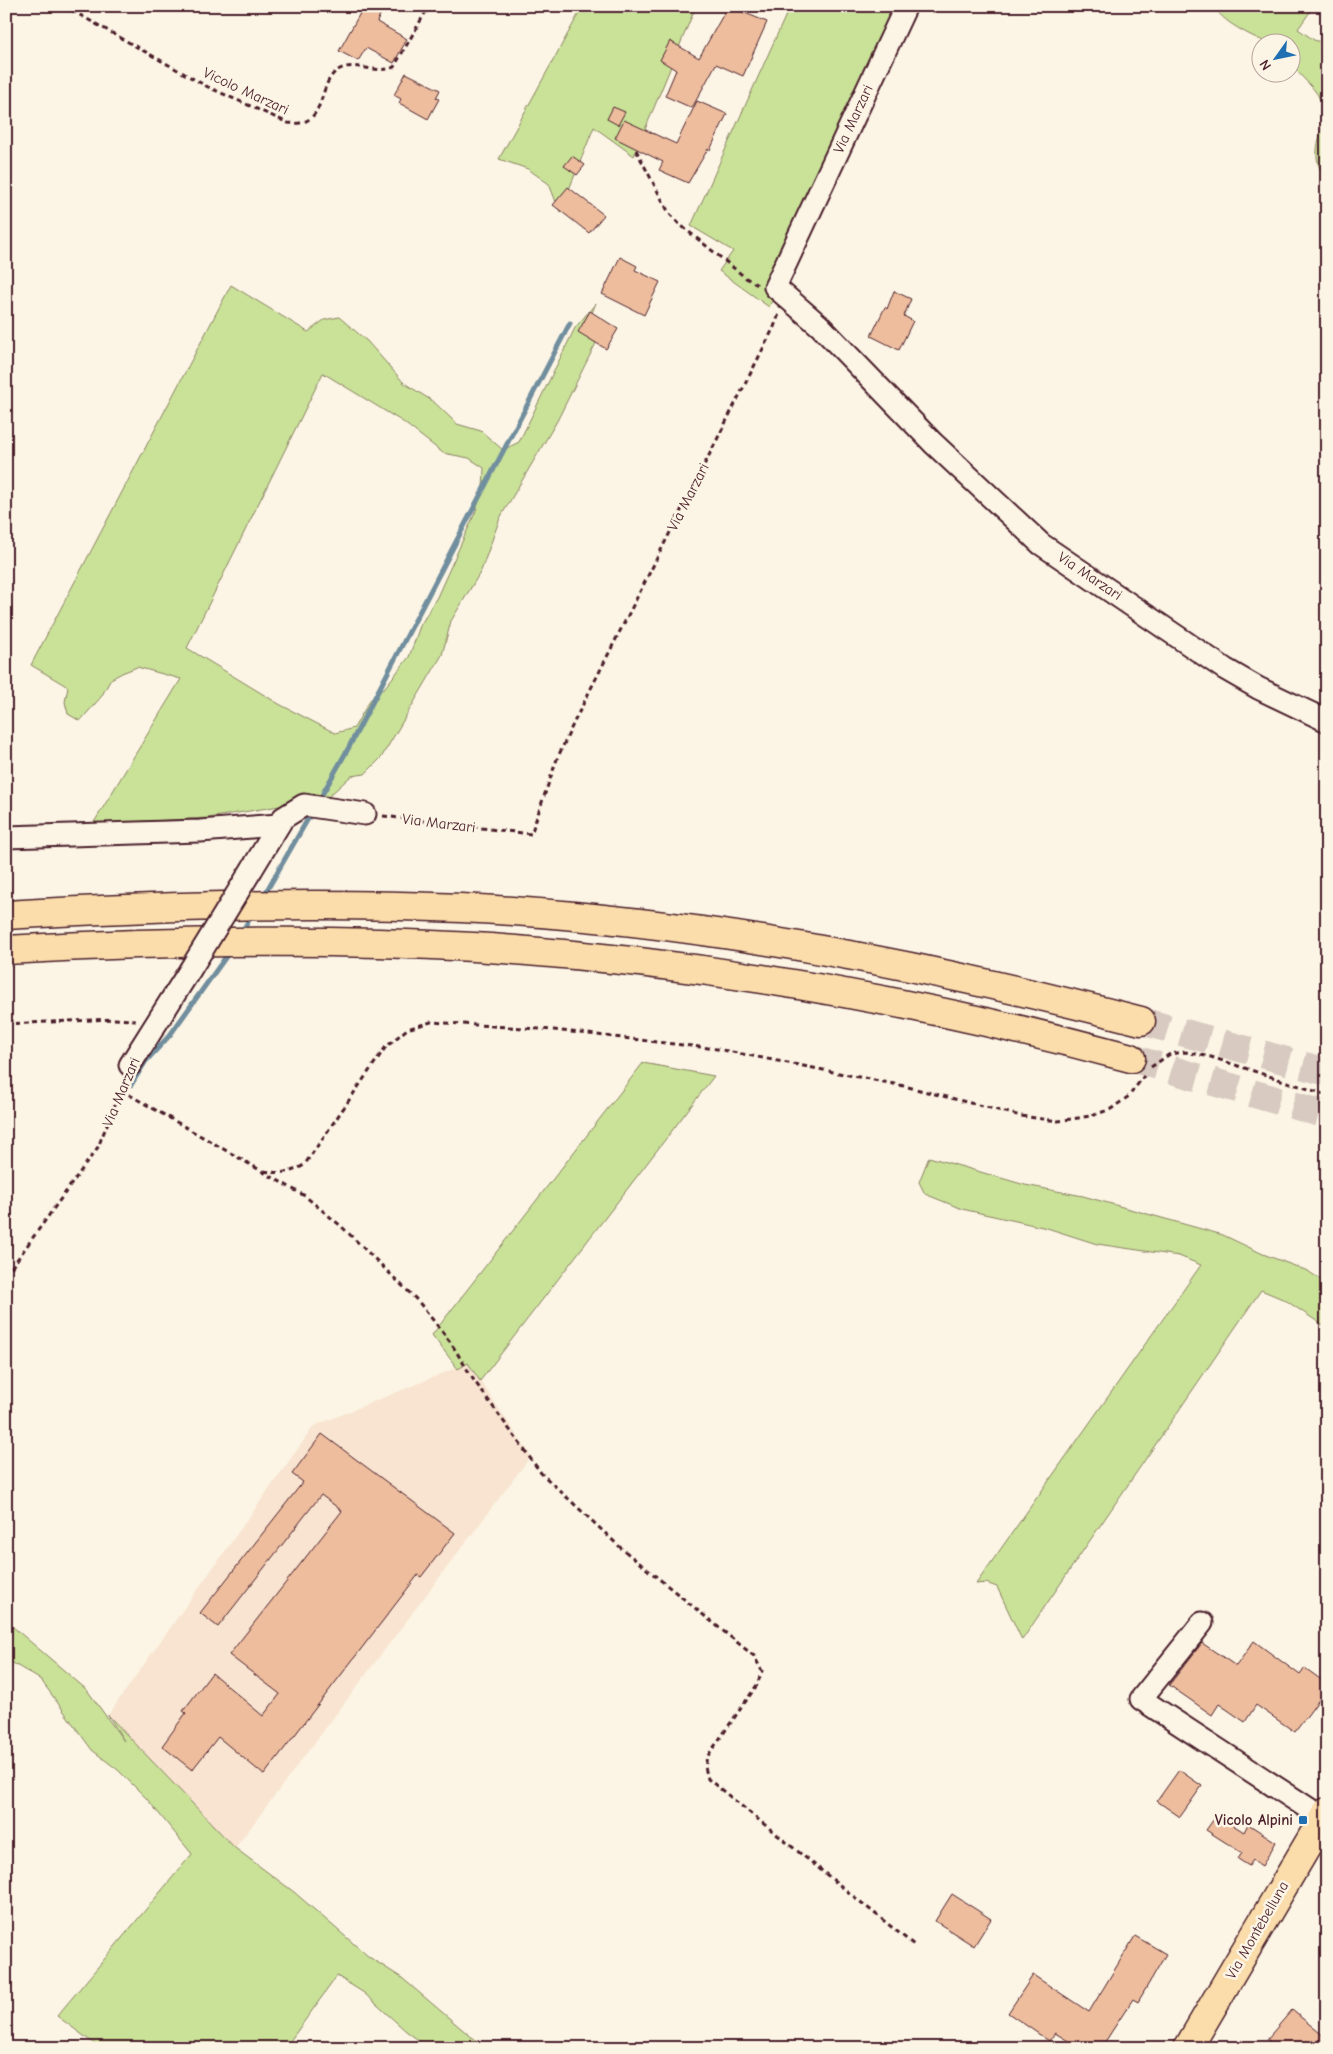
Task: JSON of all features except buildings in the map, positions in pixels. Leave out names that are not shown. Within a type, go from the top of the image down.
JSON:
[{"type":"main road","points":[[6,915],[125,908],[337,904],[463,908],[554,915],[646,924],[752,939],[875,960],[1047,996],[1141,1021]]},
{"type":"main road","points":[[6,950],[159,942],[361,943],[477,948],[639,962],[755,977],[867,996],[992,1023],[1131,1058]]},
{"type":"main road","name":"Via Montebelluna","points":[[1188,2048],[1325,1815]]},
{"type":"street","name":"Via Marzari","points":[[906,6],[775,287],[820,326],[933,443],[1041,544],[1225,669],[1258,688],[1327,721]]},
{"type":"street","name":"Via Marzari","points":[[130,1065],[283,818],[304,805],[365,814]]},
{"type":"street","points":[[6,837],[200,830],[278,825]]},
{"type":"street","points":[[1202,1623],[1141,1699],[1325,1815]]},
{"type":"path","name":"Vicolo Marzari","points":[[64,6],[208,87],[288,123],[300,125],[312,118],[332,76],[341,68],[357,67],[384,72],[394,68],[429,6]]},
{"type":"path","points":[[636,150],[669,213],[678,223],[746,278],[762,287],[775,287]]},
{"type":"path","name":"Via Marzari","points":[[365,814],[531,834],[553,768],[571,728],[774,328],[779,313],[775,287]]},
{"type":"path","points":[[6,1024],[114,1019],[157,1021]]},
{"type":"path","points":[[262,1171],[276,1173],[290,1171],[306,1164],[385,1048],[407,1029],[431,1022],[554,1030],[717,1049],[904,1086],[1021,1116],[1058,1122],[1091,1116],[1111,1109],[1129,1096],[1152,1066],[1170,1054],[1185,1052],[1211,1057],[1327,1095]]},
{"type":"path","name":"Via Marzari","points":[[6,1275],[98,1147],[130,1065]]},
{"type":"path","points":[[120,1090],[305,1196],[377,1259],[418,1301],[451,1343],[473,1379],[541,1474],[621,1548],[754,1656],[762,1671],[757,1685],[707,1757],[705,1767],[708,1779],[914,1944]]},
{"type":"shaded area","points":[[468,1363],[531,1456],[235,1848],[108,1715],[314,1426]]},
{"type":"green space","points":[[583,6],[696,6],[634,156],[594,127],[560,212],[549,184],[528,169],[499,159]]},
{"type":"green space","points":[[790,6],[912,6],[769,307],[719,271],[733,251],[691,226]]},
{"type":"green space","points":[[1215,6],[1314,6],[1298,29],[1314,40],[1327,44],[1327,181],[1320,170],[1317,160],[1323,117],[1322,106],[1313,88],[1300,74],[1300,32],[1250,32],[1250,34],[1222,17]]},
{"type":"green space","points":[[231,285],[308,332],[324,320],[339,317],[367,341],[404,383],[434,402],[457,424],[481,431],[503,450],[519,442],[575,328],[596,303],[586,327],[601,333],[557,421],[500,518],[481,571],[451,621],[442,655],[381,758],[365,774],[351,776],[327,798],[208,818],[93,824],[181,679],[137,667],[122,673],[111,679],[101,697],[80,721],[68,714],[65,702],[68,687],[31,665]],"holes":[[[323,373],[403,422],[443,453],[469,458],[484,468],[483,489],[475,513],[437,597],[420,626],[409,657],[386,686],[370,700],[354,728],[335,733],[279,704],[187,648]]]},
{"type":"green space","points":[[643,1063],[714,1076],[480,1381],[468,1363],[458,1369],[432,1335]]},
{"type":"green space","points":[[929,1157],[1025,1185],[1083,1196],[1223,1235],[1263,1254],[1308,1271],[1327,1284],[1327,1328],[1285,1300],[1261,1290],[1022,1640],[997,1587],[986,1583],[976,1584],[1201,1265],[1179,1256],[1097,1244],[1047,1228],[962,1209],[925,1194],[919,1182]]},
{"type":"green space","points":[[6,1621],[87,1690],[124,1741],[108,1715],[235,1848],[294,1892],[369,1957],[402,1978],[469,2035],[488,2048],[429,2048],[406,2031],[364,1993],[337,1976],[285,2048],[100,2048],[57,2016],[192,1854],[147,1799],[118,1770],[92,1750],[41,1680],[6,1659]]},
{"type":"waterway","points":[[323,793],[349,747],[570,323]]},
{"type":"waterway","points":[[263,897],[309,817]]},
{"type":"waterway","points":[[241,933],[252,915]]},
{"type":"waterway","points":[[131,1085],[146,1061],[170,1035],[230,951]]},
{"type":"tunnel","points":[[1141,1021],[1327,1072]]},
{"type":"tunnel","points":[[1131,1058],[1327,1115]]},
{"type":"place","name":"Vicolo Alpini","points":[[1303,1820]]}]
